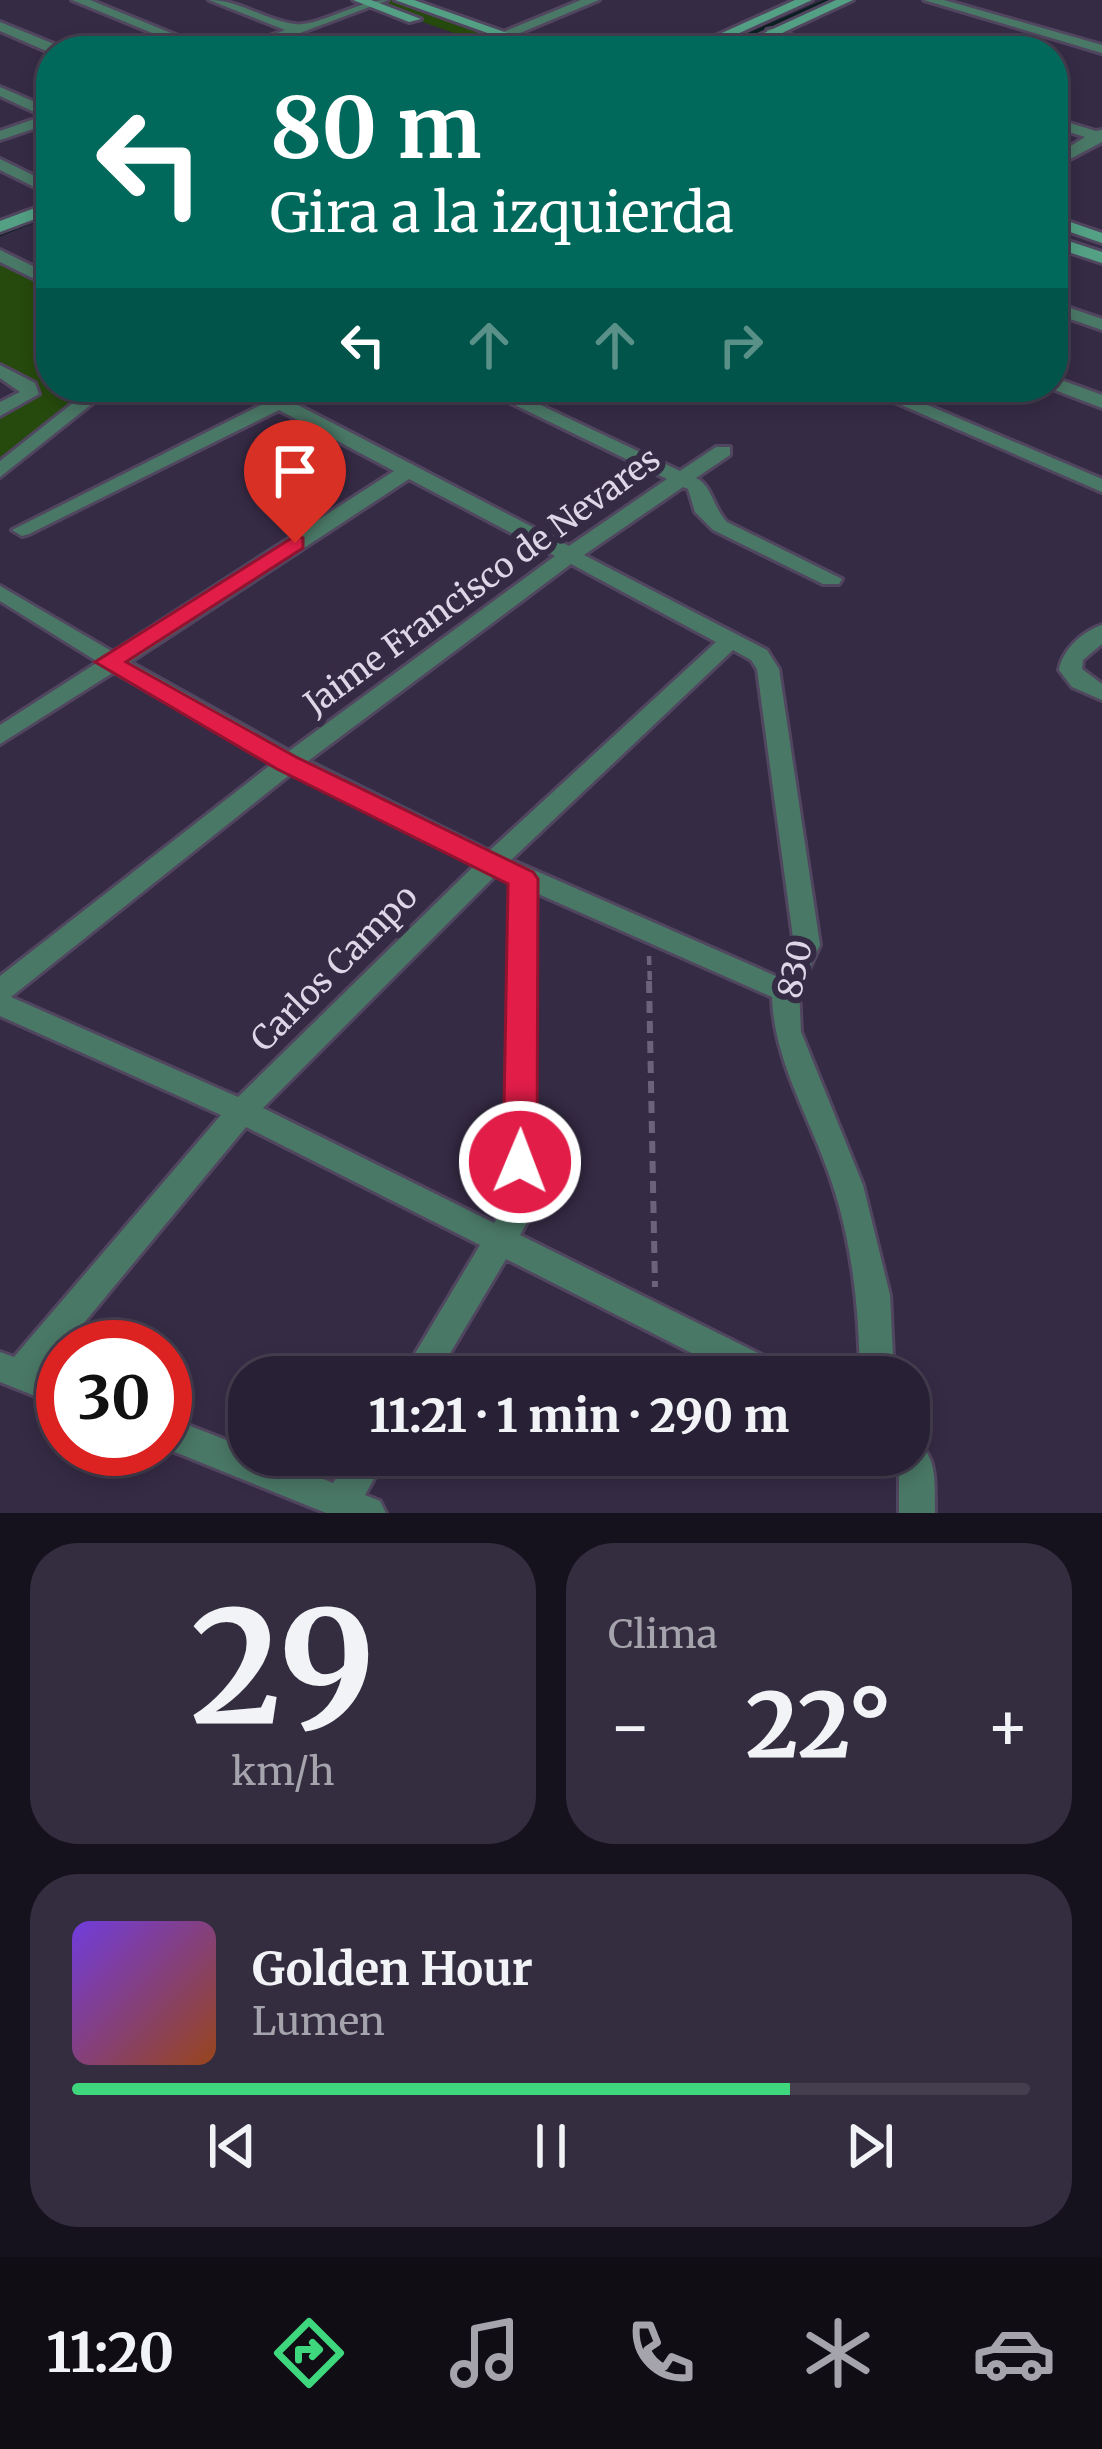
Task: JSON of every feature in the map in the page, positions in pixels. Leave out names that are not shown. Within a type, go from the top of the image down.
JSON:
[{"type":"main road","points":[[400,0],[488,36]]},
{"type":"main road","points":[[723,36],[806,0]]},
{"type":"main road","points":[[765,36],[847,0]]},
{"type":"main road","points":[[370,1],[482,36]]},
{"type":"main road","points":[[0,227],[36,213]]},
{"type":"main road","points":[[1068,226],[1102,238]]},
{"type":"main road","points":[[0,244],[36,231]]},
{"type":"main road","points":[[1068,246],[1102,258]]},
{"type":"street","points":[[78,0],[170,36]]},
{"type":"street","points":[[215,0],[297,30]]},
{"type":"street","points":[[519,36],[593,0]]},
{"type":"street","points":[[930,0],[1056,36]]},
{"type":"street","points":[[280,36],[370,1]]},
{"type":"street","points":[[0,26],[36,41]]},
{"type":"street","points":[[772,33],[782,36]]},
{"type":"street","points":[[1068,39],[1102,49]]},
{"type":"street","points":[[0,91],[36,109]]},
{"type":"street","points":[[0,136],[36,122]]},
{"type":"street","points":[[1068,126],[1101,136]]},
{"type":"street","points":[[1068,155],[1101,136]]},
{"type":"street","points":[[0,164],[36,182]]},
{"type":"street","points":[[0,255],[36,275]]},
{"type":"street","points":[[1068,313],[1102,325]]},
{"type":"street","points":[[0,370],[28,387],[30,394],[0,410]]},
{"type":"street","points":[[1068,389],[1102,402]]},
{"type":"street","points":[[0,471],[85,402]]},
{"type":"street","points":[[904,402],[1102,486]]},
{"type":"street","points":[[22,530],[281,403]]},
{"type":"street","name":"830","points":[[281,403],[759,655],[768,669],[807,945],[785,991],[787,1032],[854,1207],[874,1295],[876,1356]]},
{"type":"street","points":[[519,403],[697,486],[705,512],[720,526],[832,579]]},
{"type":"street","name":"Jaime Francisco de Nevares","points":[[0,991],[286,763],[565,555],[723,451]]},
{"type":"street","points":[[0,736],[407,472]]},
{"type":"street","points":[[0,592],[108,662],[286,763],[490,865],[785,991]]},
{"type":"street","points":[[1102,632],[1072,658],[1070,670],[1080,682],[1102,693]]},
{"type":"street","name":"Carlos Campo","points":[[10,1371],[242,1111],[490,865],[730,641]]},
{"type":"street","points":[[431,1356],[519,1209],[523,879]]},
{"type":"street","points":[[0,1004],[242,1111],[731,1356]]},
{"type":"street","points":[[192,1443],[355,1508],[364,1476]]},
{"type":"street","points":[[914,1476],[917,1513]]},
{"type":"path","points":[[648,935],[656,1317]]},
{"type":"green space","points":[[359,0],[401,0],[507,36],[463,36]]},
{"type":"green space","points":[[0,255],[36,274],[36,402],[85,402],[0,471],[0,410],[30,394],[0,370]]},
{"type":"waterway","points":[[746,36],[829,0]]},
{"type":"waterway","points":[[0,234],[36,220]]},
{"type":"route","points":[[295,543],[108,662],[286,763],[523,879],[520,1162]]}]
